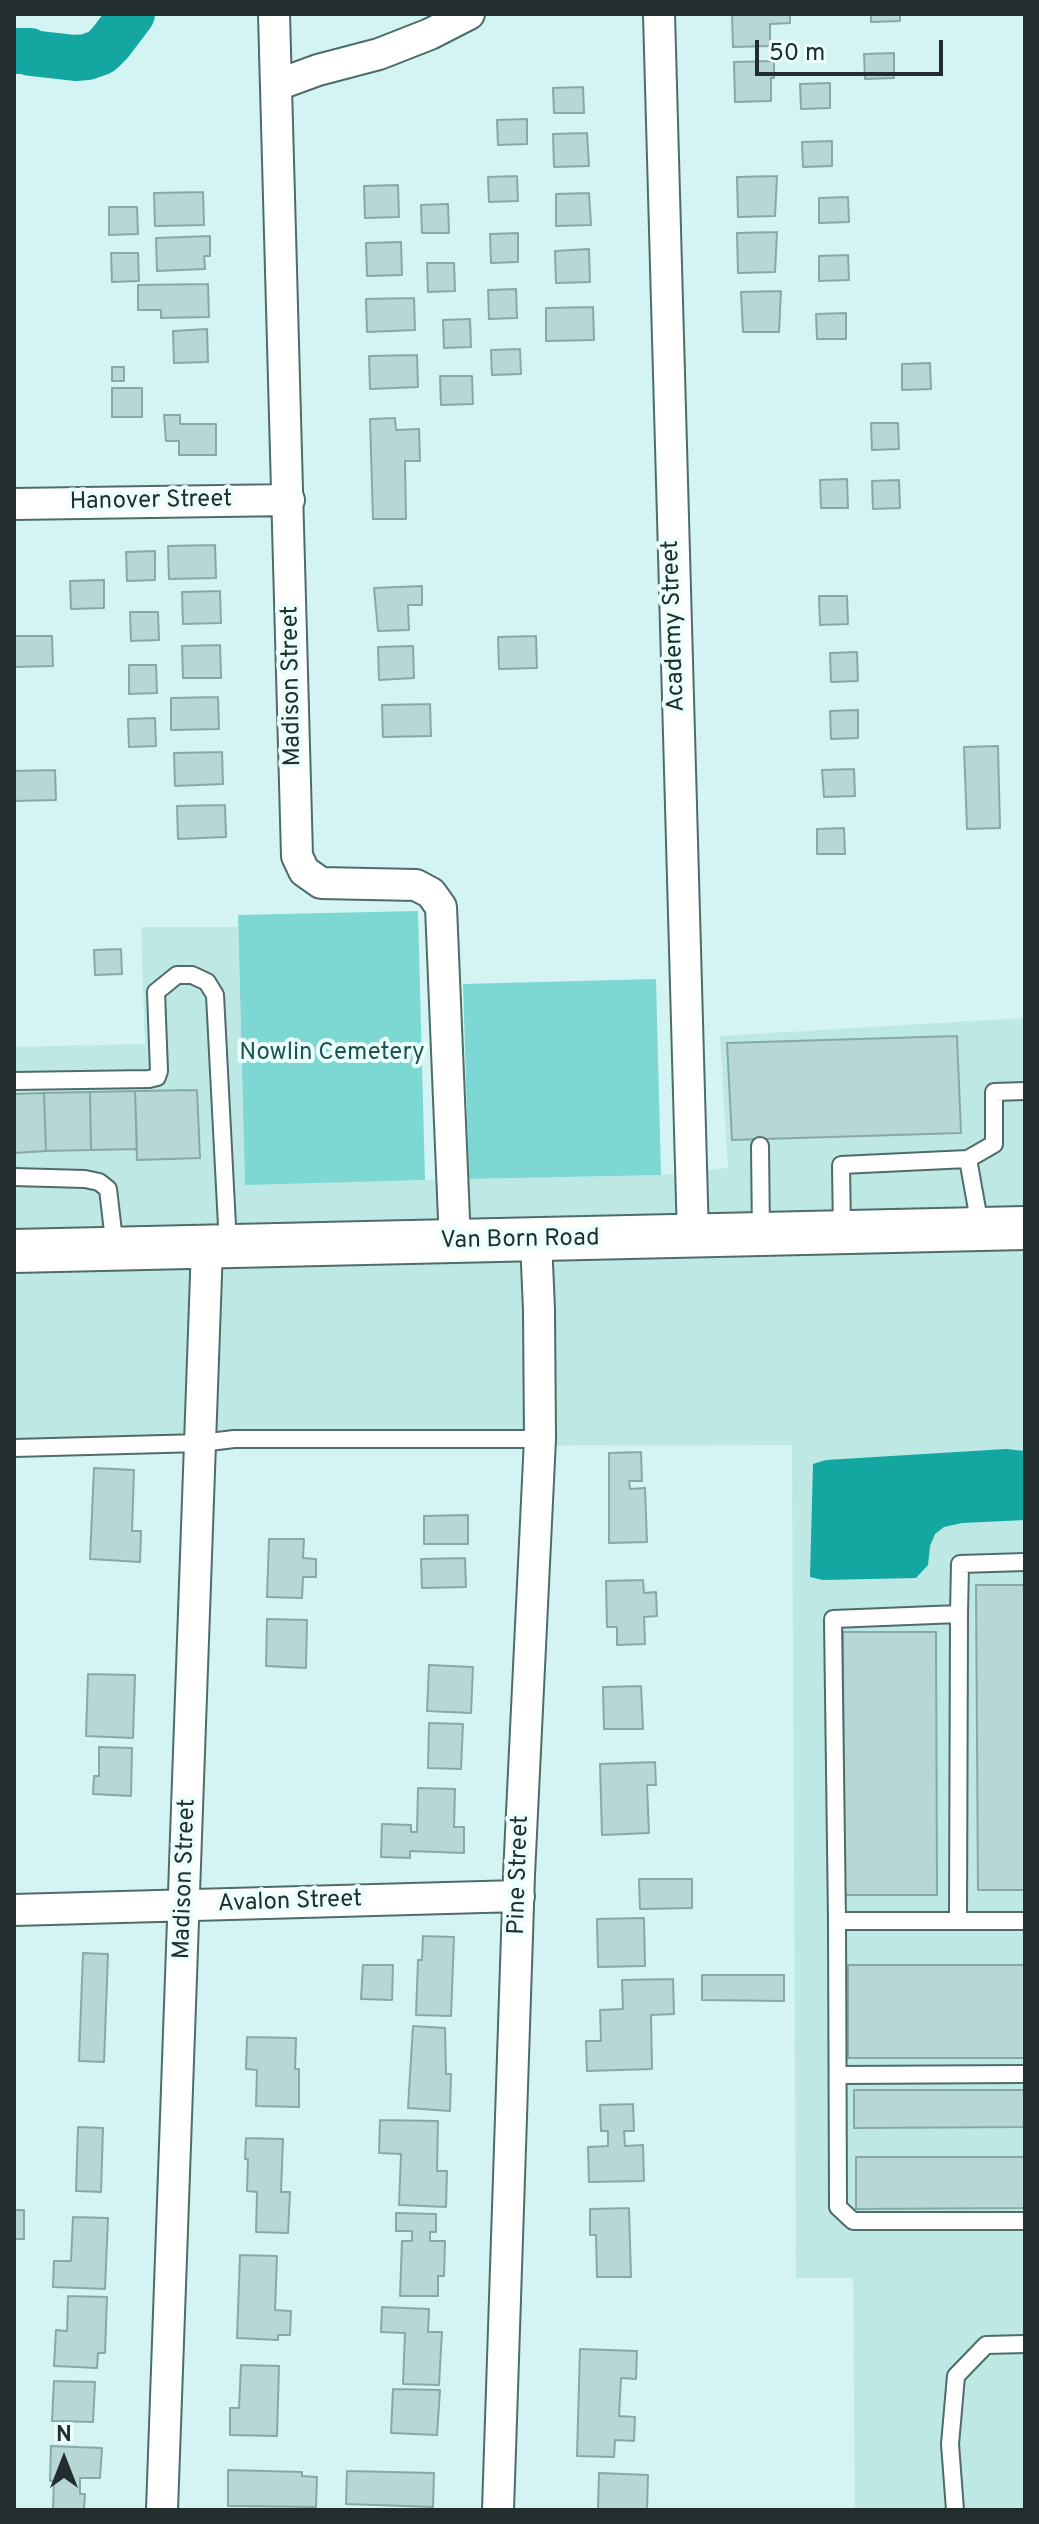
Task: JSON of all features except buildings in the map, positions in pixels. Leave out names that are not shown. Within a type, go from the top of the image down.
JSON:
[{"type":"main road","name":"Van Born Road","points":[[14,1251],[1025,1228]]},
{"type":"street","name":"Madison Street","points":[[274,14],[297,856],[304,871],[321,883],[416,885],[431,893],[441,907],[455,1243]]},
{"type":"street","points":[[277,85],[318,70],[379,54],[430,34],[469,14]]},
{"type":"street","name":"Academy Street","points":[[659,14],[693,1237]]},
{"type":"street","name":"Hanover Street","points":[[14,504],[289,500]]},
{"type":"street","name":"Pine Street","points":[[498,2510],[519,1896],[540,1439],[536,1240]]},
{"type":"street","name":"Madison Street","points":[[162,2510],[201,1443],[218,1247]]},
{"type":"street","name":"Avalon Street","points":[[14,1910],[519,1896]]},
{"type":"lane","points":[[14,1081],[157,1077],[156,992],[177,975],[192,975],[207,982],[215,995],[218,1247]]},
{"type":"lane","points":[[842,1233],[841,1165],[968,1159],[994,1144],[994,1092],[1025,1091]]},
{"type":"lane","points":[[760,1146],[761,1235]]},
{"type":"lane","points":[[968,1159],[981,1229]]},
{"type":"lane","points":[[14,1177],[99,1182],[108,1189],[115,1249]]},
{"type":"lane","points":[[14,1448],[249,1439],[540,1439]]},
{"type":"lane","points":[[958,1921],[960,1564],[1025,1562]]},
{"type":"lane","points":[[959,1614],[833,1619],[838,2207],[853,2221],[1025,2221]]},
{"type":"lane","points":[[837,1921],[1025,1921]]},
{"type":"lane","points":[[838,2075],[1025,2074]]},
{"type":"lane","points":[[955,2510],[950,2444],[956,2376],[986,2345],[1025,2344]]},
{"type":"shaded area","points":[[141,927],[238,927],[245,1184],[661,1175],[728,1168],[720,1036],[1025,1018],[1025,2510],[855,2510],[853,2278],[796,2278],[792,1445],[14,1447],[14,1047],[145,1044]]},
{"type":"shaded area","points":[[1006,1449],[1025,1451],[1025,1520],[962,1523],[944,1527],[935,1534],[928,1565],[916,1578],[823,1580],[810,1577],[813,1464],[826,1460]]},
{"type":"green space","name":"Nowlin Cemetery","points":[[418,911],[425,1180],[245,1185],[238,915]]},
{"type":"green space","points":[[656,979],[661,1175],[469,1179],[463,984]]},
{"type":"waterway","points":[[14,51],[87,57],[101,52],[132,14]]}]
